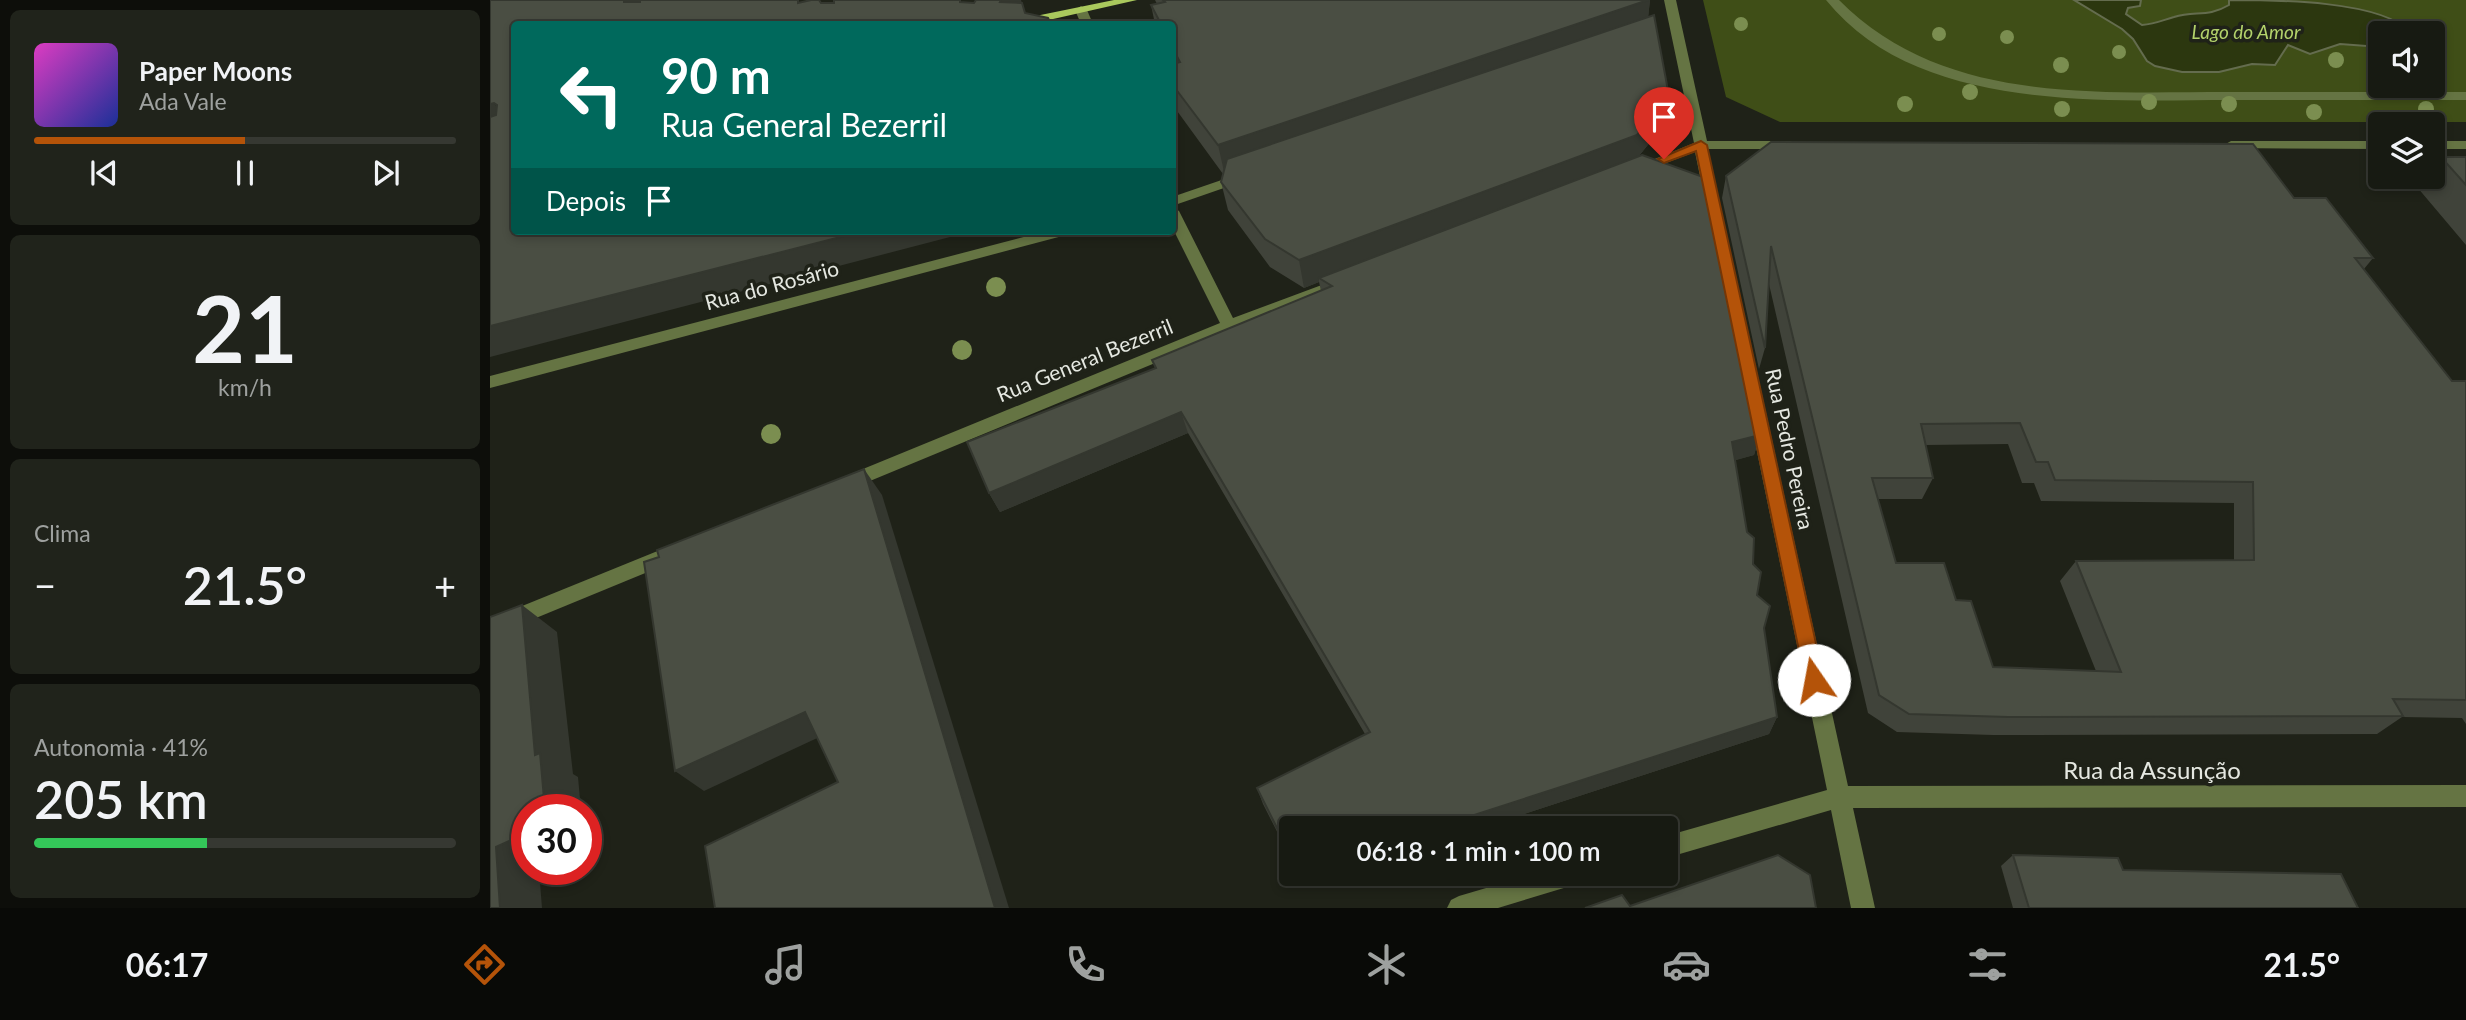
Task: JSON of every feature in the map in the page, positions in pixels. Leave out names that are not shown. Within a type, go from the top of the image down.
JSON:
[{"type":"main road","points":[[1030,21],[1131,0]]},
{"type":"street","name":"Rua Pedro Pereira","points":[[1670,0],[1669,28],[1701,145],[1863,908]]},
{"type":"street","points":[[1832,0],[1853,23],[1902,54],[1955,74],[2023,90],[2077,96],[2466,96]]},
{"type":"street","points":[[1081,10],[1086,21]]},
{"type":"street","points":[[1618,176],[1701,145],[1811,145]]},
{"type":"street","points":[[2213,145],[2368,145]]},
{"type":"street","points":[[2445,145],[2466,145]]},
{"type":"street","points":[[1176,201],[1251,174]]},
{"type":"street","points":[[1176,219],[1229,326]]},
{"type":"street","name":"Rua do Rosário","points":[[490,382],[1050,235]]},
{"type":"street","name":"Rua General Bezerril","points":[[833,488],[1229,326],[1334,286]]},
{"type":"street","points":[[490,628],[681,550]]},
{"type":"street","name":"Rua da Assunção","points":[[1678,844],[1839,797],[2466,796]]},
{"type":"street","points":[[1459,908],[1533,886]]},
{"type":"shaded area","points":[[1703,0],[2466,0],[2466,122],[2445,122],[2445,112],[2368,112],[2368,122],[1780,122],[1726,97]]},
{"type":"water","name":"Lago do Amor","points":[[2074,0],[2141,0],[2140,6],[2128,8],[2126,14],[2142,25],[2221,9],[2229,5],[2229,0],[2327,4],[2377,14],[2394,21],[2368,21],[2368,46],[2340,44],[2310,54],[2288,45],[2275,65],[2252,64],[2219,72],[2182,72],[2155,66],[2147,61],[2133,39],[2122,29]]},
{"type":"building","points":[[490,0],[798,0],[798,3],[819,0],[821,3],[834,3],[834,0],[960,0],[974,3],[976,0],[1001,0],[1000,2],[1022,3],[1025,13],[1048,18],[1050,21],[511,21],[511,235],[848,235],[490,326],[490,117],[496,115],[497,105],[490,104]]},
{"type":"building","points":[[1163,0],[1648,0],[1218,145],[1176,89],[1176,63],[1180,62],[1176,54],[1176,21],[1159,21],[1151,5],[1165,2]]},
{"type":"building","points":[[1654,15],[1669,96],[1637,135],[1299,260],[1265,239],[1221,182],[1227,159]]},
{"type":"building","points":[[1771,142],[2253,144],[2294,198],[2326,198],[2373,258],[2355,258],[2452,381],[2466,381],[2466,700],[2393,699],[2403,716],[2008,717],[1909,714],[1879,695],[1771,246],[1765,348],[1726,176]],"holes":[[[2020,423],[2036,462],[2048,462],[2055,480],[2253,482],[2254,560],[2076,561],[2121,672],[1993,667],[1971,601],[1956,600],[1944,563],[1896,563],[1872,478],[1933,478],[1921,424]]]},
{"type":"building","points":[[1642,155],[1706,178],[1760,430],[1760,435],[1732,442],[1747,532],[1754,538],[1753,564],[1761,572],[1757,595],[1770,606],[1764,628],[1777,717],[1471,816],[1279,816],[1279,832],[1257,788],[1370,732],[1181,412],[989,493],[967,442],[1156,368],[1152,360],[1332,286],[1319,278]]},
{"type":"building","points":[[2445,157],[2466,157],[2466,185],[2445,161]]},
{"type":"building","points":[[864,469],[995,908],[715,908],[705,846],[838,782],[805,712],[675,771],[644,562],[659,557],[657,550]]},
{"type":"building","points":[[522,605],[535,755],[540,753],[544,794],[511,794],[511,840],[496,847],[500,908],[490,908],[490,617]]},
{"type":"building","points":[[1778,855],[1810,875],[1816,908],[1585,908],[1622,895],[1630,906]]},
{"type":"building","points":[[2013,855],[2118,858],[2123,870],[2341,874],[2358,908],[2029,908]]},
{"type":"route","points":[[1664,159],[1701,145],[1814,680]]}]
